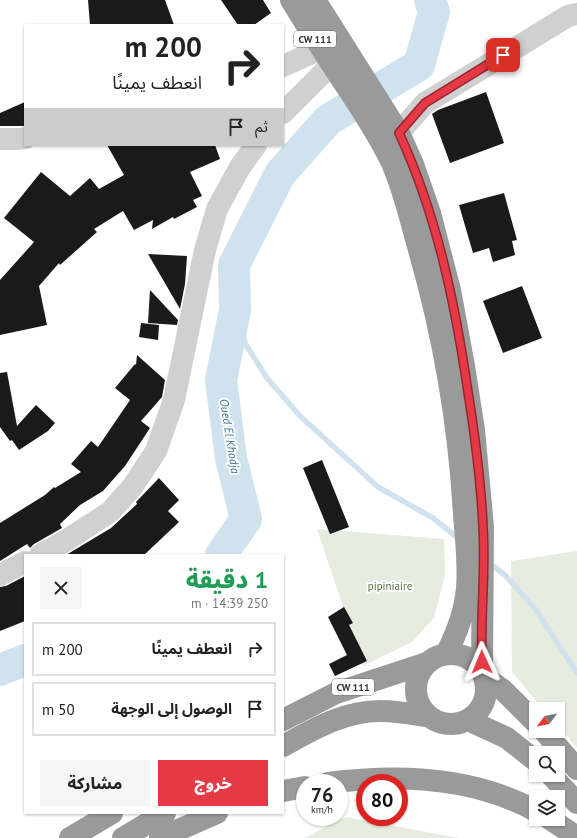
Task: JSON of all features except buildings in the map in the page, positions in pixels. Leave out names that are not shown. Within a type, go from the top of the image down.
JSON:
[{"type":"highway","name":"CW 111","points":[[291,0],[337,64],[378,117],[399,133],[413,164],[430,213],[450,290],[474,430],[474,527],[476,575],[482,634],[483,675]]},
{"type":"highway","name":"CW 111","points":[[315,0],[337,64]]},
{"type":"highway","name":"CW 111","points":[[378,117],[430,288],[454,412],[463,491],[474,527]]},
{"type":"highway","points":[[476,575],[467,588],[458,628],[437,659],[420,673],[416,684],[417,696],[421,708],[430,717],[438,722],[459,724],[468,720],[478,712],[484,702],[486,690],[483,675]]},
{"type":"highway","points":[[437,659],[457,654],[467,657],[475,664],[483,675],[503,690],[529,716]]},
{"type":"highway","name":"CW 111","points":[[284,720],[336,694],[437,659]]},
{"type":"highway","name":"CW 111","points":[[284,745],[319,726],[334,719],[349,715],[380,711],[430,717]]},
{"type":"highway","points":[[468,720],[507,738],[529,755]]},
{"type":"highway","points":[[550,738],[577,769]]},
{"type":"highway","points":[[348,781],[380,778],[446,782],[476,788],[504,797],[529,809]]},
{"type":"highway","points":[[557,782],[577,804]]},
{"type":"highway","points":[[284,791],[296,789]]},
{"type":"highway","points":[[70,838],[110,814]]},
{"type":"highway","points":[[124,838],[163,814]]},
{"type":"highway","points":[[160,838],[215,814]]},
{"type":"highway","points":[[560,826],[577,837]]},
{"type":"street","points":[[399,133],[425,103],[568,16],[577,14]]},
{"type":"street","points":[[284,66],[337,64]]},
{"type":"street","points":[[284,112],[337,64]]},
{"type":"street","points":[[0,139],[24,138]]},
{"type":"street","points":[[42,554],[62,543],[110,512],[133,486],[156,451],[174,400],[205,250],[217,209],[240,167],[255,146]]},
{"type":"street","points":[[0,575],[24,563]]},
{"type":"green space","name":"pipiniaire","points":[[317,529],[444,539],[445,575],[434,618],[412,642],[363,666]]},
{"type":"green space","points":[[577,551],[577,748],[565,734],[565,702],[537,702],[512,672],[511,561]]},
{"type":"green space","points":[[348,817],[356,819],[356,826],[394,826],[459,838],[304,838],[328,826],[348,826]]},
{"type":"waterway","points":[[222,554],[246,519],[231,458],[221,380],[235,310],[234,265],[280,174],[328,120],[419,65],[434,12],[430,0]]},
{"type":"waterway","points":[[235,310],[246,345],[267,378],[300,416],[378,487],[433,518],[459,539]]},
{"type":"waterway","points":[[488,562],[506,576],[536,610],[577,673]]},
{"type":"waterway","name":"Oued El Khodja","points":[[0,670],[24,660]]},
{"type":"route","points":[[482,662],[481,653],[484,576],[483,526],[474,430],[464,366],[450,290],[430,213],[413,164],[399,133],[425,103],[503,55]]}]
